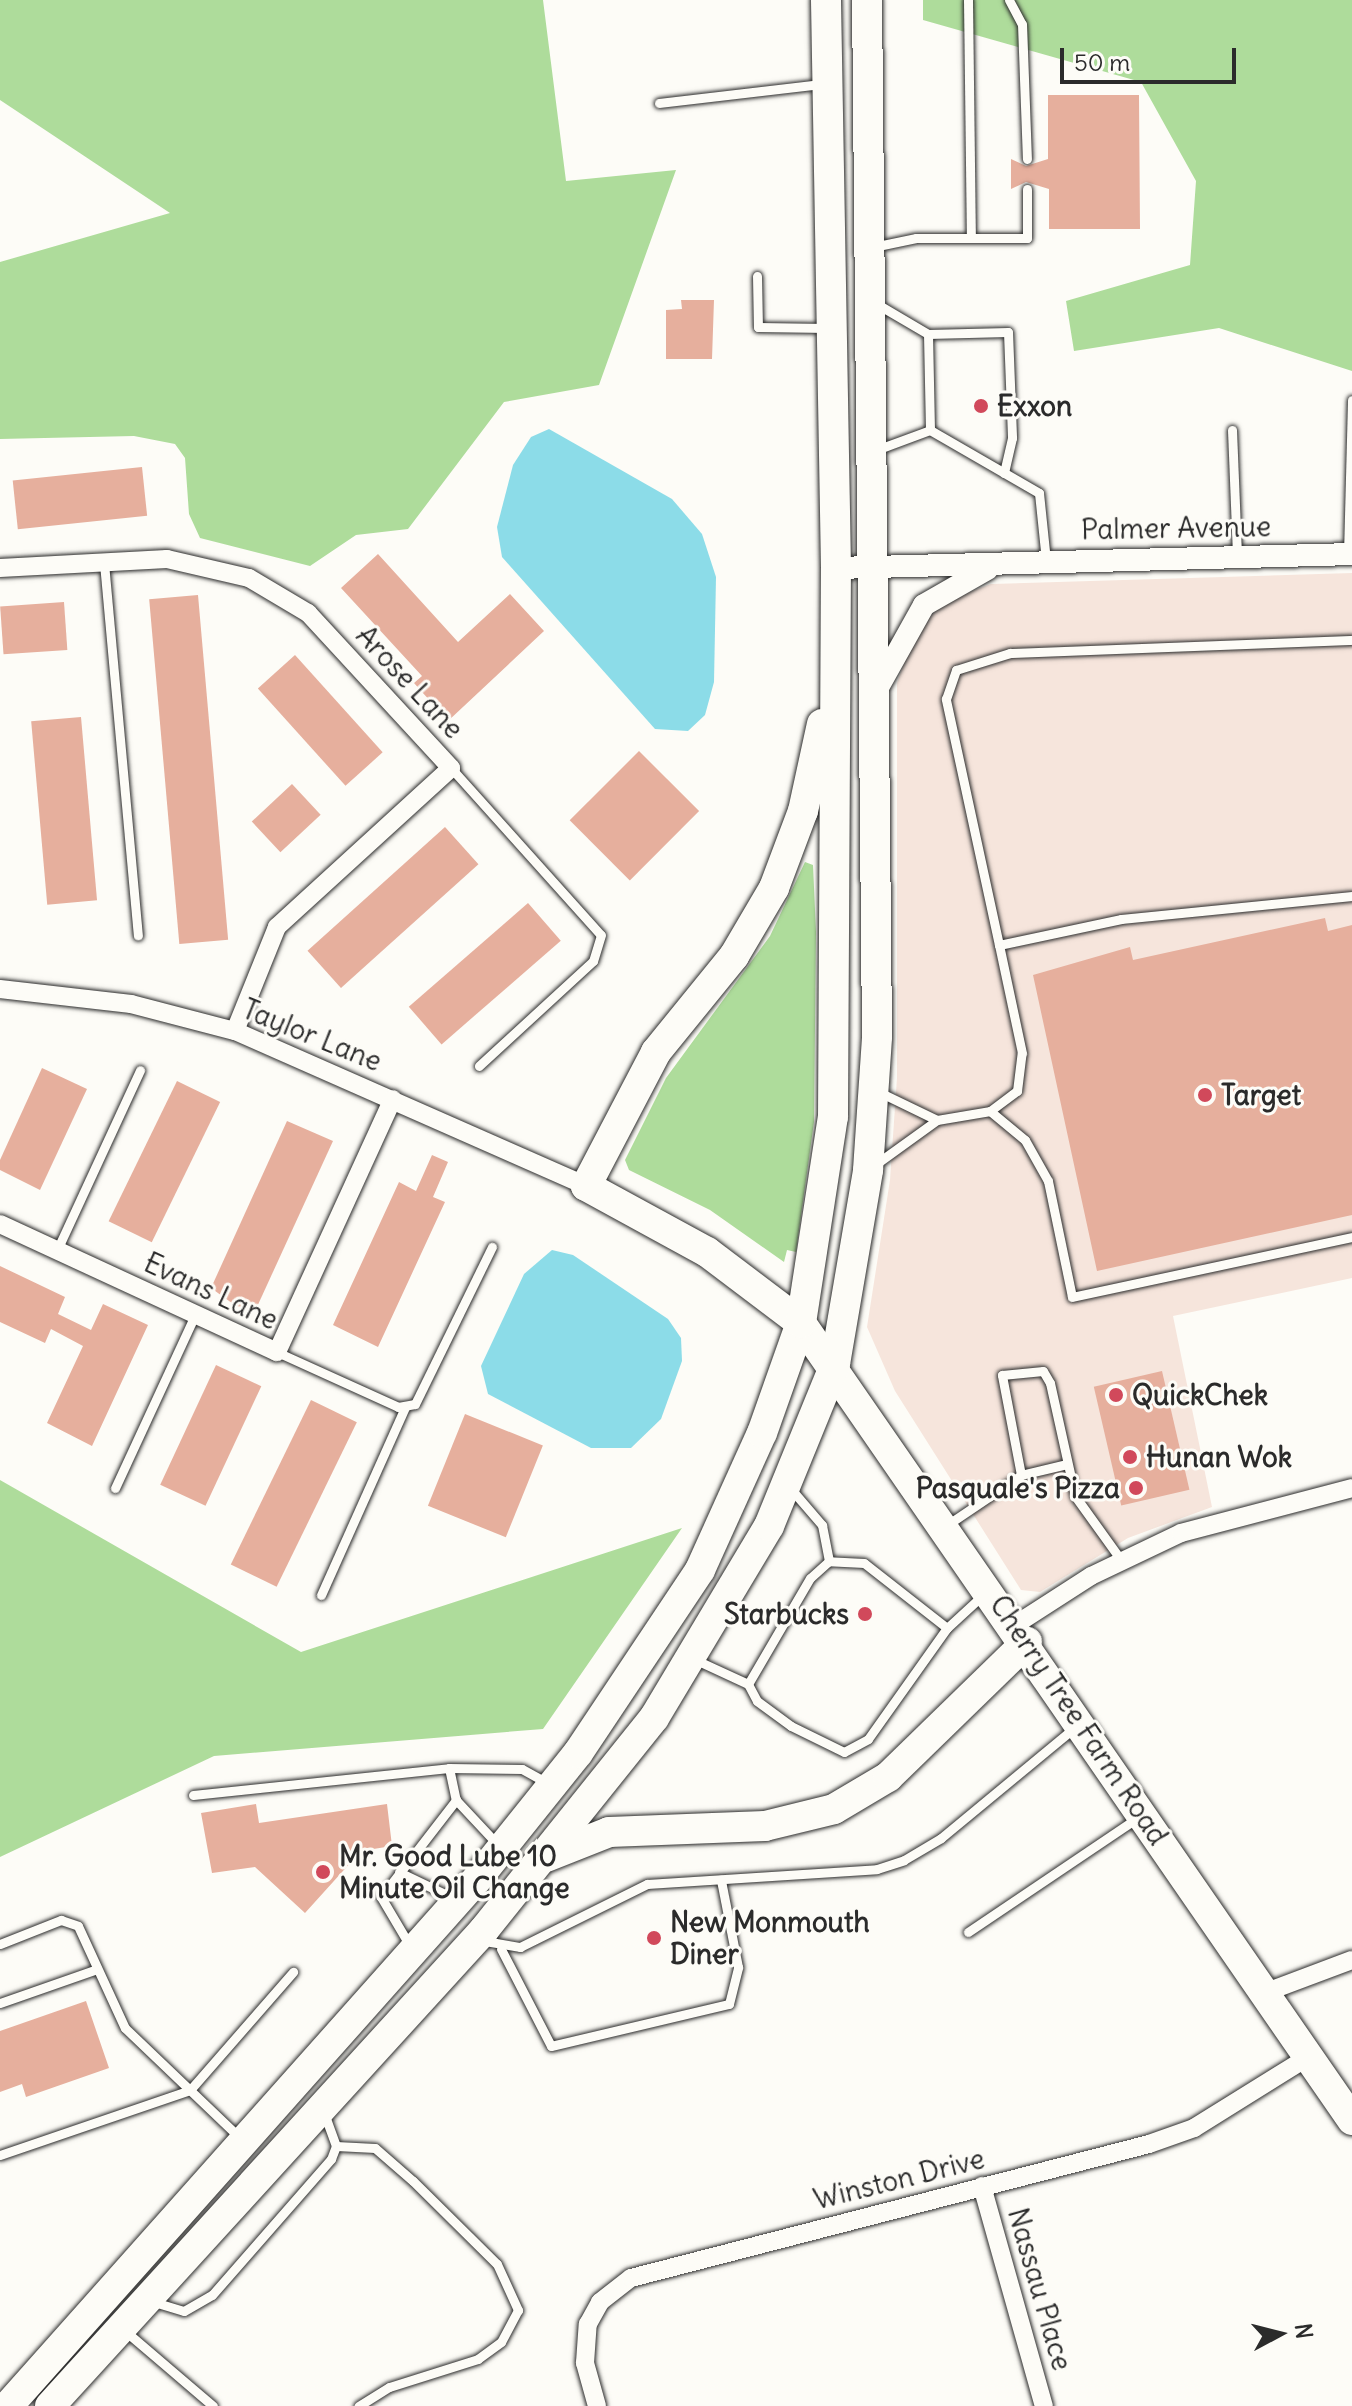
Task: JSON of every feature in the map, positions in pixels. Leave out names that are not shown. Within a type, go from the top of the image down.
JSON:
[{"type":"main road","points":[[8,2406],[502,1849],[650,1654],[700,1570],[762,1433],[801,1323],[833,1117],[836,568],[828,328],[826,0]]},
{"type":"main road","points":[[50,2406],[322,2107],[488,1944],[530,1866],[654,1718],[693,1659],[788,1485],[835,1364],[868,1170],[873,1089],[876,691],[867,0]]},
{"type":"main road","points":[[586,1186],[656,1052],[734,956],[774,888],[803,811],[835,659]]},
{"type":"main road","name":"Cherry Tree Farm Road","points":[[586,1186],[707,1252],[801,1323],[835,1364],[1352,2120]]},
{"type":"main road","points":[[530,1866],[609,1832],[782,1825],[834,1809],[888,1777],[1021,1634]]},
{"type":"street","name":"Palmer Avenue","points":[[836,568],[1350,554]]},
{"type":"street","name":"Arose Lane","points":[[0,568],[104,559],[204,564],[278,592],[308,613],[451,768],[277,927],[235,1031]]},
{"type":"street","name":"Palmer Avenue","points":[[876,691],[924,605],[1002,563]]},
{"type":"street","name":"Taylor Lane","points":[[0,989],[131,1004],[235,1031],[586,1186]]},
{"type":"street","name":"Evans Lane","points":[[0,1224],[277,1352],[393,1099]]},
{"type":"street","points":[[1021,1634],[1121,1560],[1220,1520],[1352,1488]]},
{"type":"street","points":[[1264,1993],[1352,1960]]},
{"type":"street","name":"Winston Drive","points":[[597,2406],[585,2340],[615,2287],[1176,2135],[1308,2057]]},
{"type":"street","name":"Nassau Place","points":[[982,2186],[1044,2406]]},
{"type":"lane","points":[[968,0],[971,238]]},
{"type":"lane","points":[[1009,0],[1022,24],[1027,159]]},
{"type":"lane","points":[[659,103],[825,83]]},
{"type":"lane","points":[[870,247],[971,238],[1027,238],[1027,189]]},
{"type":"lane","points":[[757,276],[758,327],[828,328]]},
{"type":"lane","points":[[871,301],[928,334],[1008,332],[1012,438],[1004,473]]},
{"type":"lane","points":[[928,334],[930,430]]},
{"type":"lane","points":[[1350,554],[1352,400]]},
{"type":"lane","points":[[873,451],[930,430]]},
{"type":"lane","points":[[930,430],[1039,493],[1046,561]]},
{"type":"lane","points":[[1232,430],[1237,556]]},
{"type":"lane","points":[[104,559],[138,935]]},
{"type":"lane","points":[[868,1170],[937,1120],[990,1111],[1013,1097],[1022,1072],[999,945],[946,699],[956,670],[1010,653],[1352,640]]},
{"type":"lane","points":[[451,768],[601,935],[593,961],[479,1066]]},
{"type":"lane","points":[[999,945],[1121,919],[1352,896]]},
{"type":"lane","points":[[57,1250],[140,1070]]},
{"type":"lane","points":[[873,1089],[937,1120]]},
{"type":"lane","points":[[990,1111],[1025,1140],[1048,1181],[1072,1297],[1352,1237]]},
{"type":"lane","points":[[321,1595],[405,1407],[425,1393],[492,1247]]},
{"type":"lane","points":[[115,1488],[195,1315]]},
{"type":"lane","points":[[277,1352],[405,1407]]},
{"type":"lane","points":[[1021,1475],[999,1386],[1002,1375],[1036,1367],[1050,1383],[1067,1464],[1081,1510],[1121,1560]]},
{"type":"lane","points":[[947,1525],[1021,1475],[1067,1464]]},
{"type":"lane","points":[[788,1485],[822,1525],[829,1561]]},
{"type":"lane","points":[[748,1684],[810,1578],[829,1561],[864,1563],[947,1628]]},
{"type":"lane","points":[[693,1659],[748,1684],[757,1701],[791,1726],[844,1752],[868,1739],[947,1628],[990,1588]]},
{"type":"lane","points":[[488,1944],[520,1947],[638,1886],[877,1869],[904,1860],[941,1838],[1081,1722]]},
{"type":"lane","points":[[193,1795],[449,1768],[522,1769],[551,1786]]},
{"type":"lane","points":[[449,1768],[456,1800],[502,1849]]},
{"type":"lane","points":[[413,1951],[381,1897],[456,1800]]},
{"type":"lane","points":[[968,1932],[1143,1814]]},
{"type":"lane","points":[[399,1872],[457,1901]]},
{"type":"lane","points":[[488,1944],[551,2046],[729,2004],[738,1967],[721,1880]]},
{"type":"lane","points":[[0,1944],[69,1920],[125,2028],[243,2142]]},
{"type":"lane","points":[[0,2003],[97,1969]]},
{"type":"lane","points":[[0,2155],[190,2090],[293,1972]]},
{"type":"lane","points":[[322,2107],[336,2146]]},
{"type":"lane","points":[[147,2299],[184,2311],[212,2295],[336,2146]]},
{"type":"lane","points":[[336,2146],[375,2148],[413,2181],[497,2264],[518,2310],[501,2342],[478,2359],[389,2387],[358,2406]]},
{"type":"lane","points":[[121,2328],[213,2406]]},
{"type":"shaded area","points":[[1352,573],[1352,1278],[1173,1316],[1212,1507],[1128,1538],[1040,1592],[1021,1590],[895,1391],[867,1327],[890,1180],[897,1078],[897,683],[915,631],[946,601],[991,584]]},
{"type":"green space","points":[[0,0],[543,0],[566,181],[676,170],[599,385],[504,402],[408,529],[356,535],[310,566],[200,538],[189,514],[185,458],[175,444],[134,436],[0,439],[0,262],[170,213],[0,100]]},
{"type":"green space","points":[[923,0],[1352,0],[1352,371],[1219,328],[1074,351],[1066,301],[1190,265],[1196,181],[1141,82],[923,20]]},
{"type":"green space","points":[[805,862],[813,865],[816,932],[814,1122],[796,1252],[787,1250],[784,1262],[710,1210],[629,1170],[625,1160],[666,1078],[770,936]]},
{"type":"green space","points":[[0,1480],[301,1652],[682,1528],[543,1729],[214,1756],[0,1857]]},
{"type":"water","points":[[549,429],[672,499],[702,534],[716,577],[714,682],[705,715],[688,731],[655,729],[502,557],[497,527],[513,465],[531,437]]},
{"type":"water","points":[[552,1250],[573,1255],[668,1319],[681,1338],[682,1361],[661,1419],[631,1448],[591,1448],[488,1394],[481,1366],[524,1274]]},
{"type":"building","points":[[1048,95],[1139,95],[1140,229],[1049,229],[1049,189],[1026,182],[1011,189],[1011,159],[1026,166],[1048,159]]},
{"type":"building","points":[[681,300],[714,300],[712,359],[666,359],[666,310],[682,309]]},
{"type":"building","points":[[142,467],[147,516],[18,529],[13,481]]},
{"type":"building","points":[[378,554],[458,642],[510,594],[544,631],[448,721],[414,683],[422,676],[341,588]]},
{"type":"building","points":[[198,595],[228,940],[179,944],[149,599]]},
{"type":"building","points":[[64,602],[67,650],[4,654],[0,606]]},
{"type":"building","points":[[295,655],[383,752],[345,786],[258,688]]},
{"type":"building","points":[[81,717],[97,900],[47,905],[31,721]]},
{"type":"building","points":[[639,751],[699,811],[630,880],[570,820]]},
{"type":"building","points":[[292,784],[321,815],[280,852],[252,822]]},
{"type":"building","points":[[445,827],[478,864],[341,988],[308,951]]},
{"type":"building","points":[[528,903],[561,941],[442,1044],[409,1007]]},
{"type":"building","name":"Target","points":[[1325,918],[1328,931],[1352,925],[1352,1215],[1097,1271],[1033,975],[1130,947],[1133,960]]},
{"type":"building","points":[[42,1068],[87,1089],[40,1190],[0,1170],[0,1160]]},
{"type":"building","points":[[177,1081],[220,1102],[152,1242],[109,1221]]},
{"type":"building","points":[[287,1121],[333,1141],[256,1309],[236,1306],[211,1288]]},
{"type":"building","points":[[432,1155],[448,1162],[433,1197],[445,1202],[378,1347],[333,1325],[399,1182],[416,1191]]},
{"type":"building","points":[[0,1266],[65,1297],[58,1314],[91,1330],[103,1304],[148,1325],[92,1446],[47,1423],[83,1346],[51,1329],[45,1343],[0,1322]]},
{"type":"building","points":[[216,1365],[261,1386],[206,1506],[160,1485]]},
{"type":"building","points":[[1162,1371],[1189,1490],[1121,1506],[1094,1387]]},
{"type":"building","points":[[311,1400],[357,1422],[277,1587],[231,1564]]},
{"type":"building","points":[[465,1414],[543,1445],[506,1537],[428,1506]]},
{"type":"building","points":[[256,1804],[259,1823],[387,1804],[392,1846],[361,1851],[305,1913],[255,1867],[212,1873],[201,1813]]},
{"type":"building","points":[[86,2001],[109,2068],[26,2097],[22,2084],[0,2092],[0,2031]]},
{"type":"place","name":"Exxon","points":[[981,406]]},
{"type":"place","name":"Target","points":[[1205,1095]]},
{"type":"place","name":"QuickChek","points":[[1116,1395]]},
{"type":"place","name":"Hunan Wok","points":[[1130,1457]]},
{"type":"place","name":"Pasquale's Pizza","points":[[1136,1488]]},
{"type":"place","name":"Starbucks","points":[[865,1614]]},
{"type":"place","name":"Mr. Good Lube 10 Minute Oil Change","points":[[323,1872]]},
{"type":"place","name":"New Monmouth Diner","points":[[654,1938]]}]
